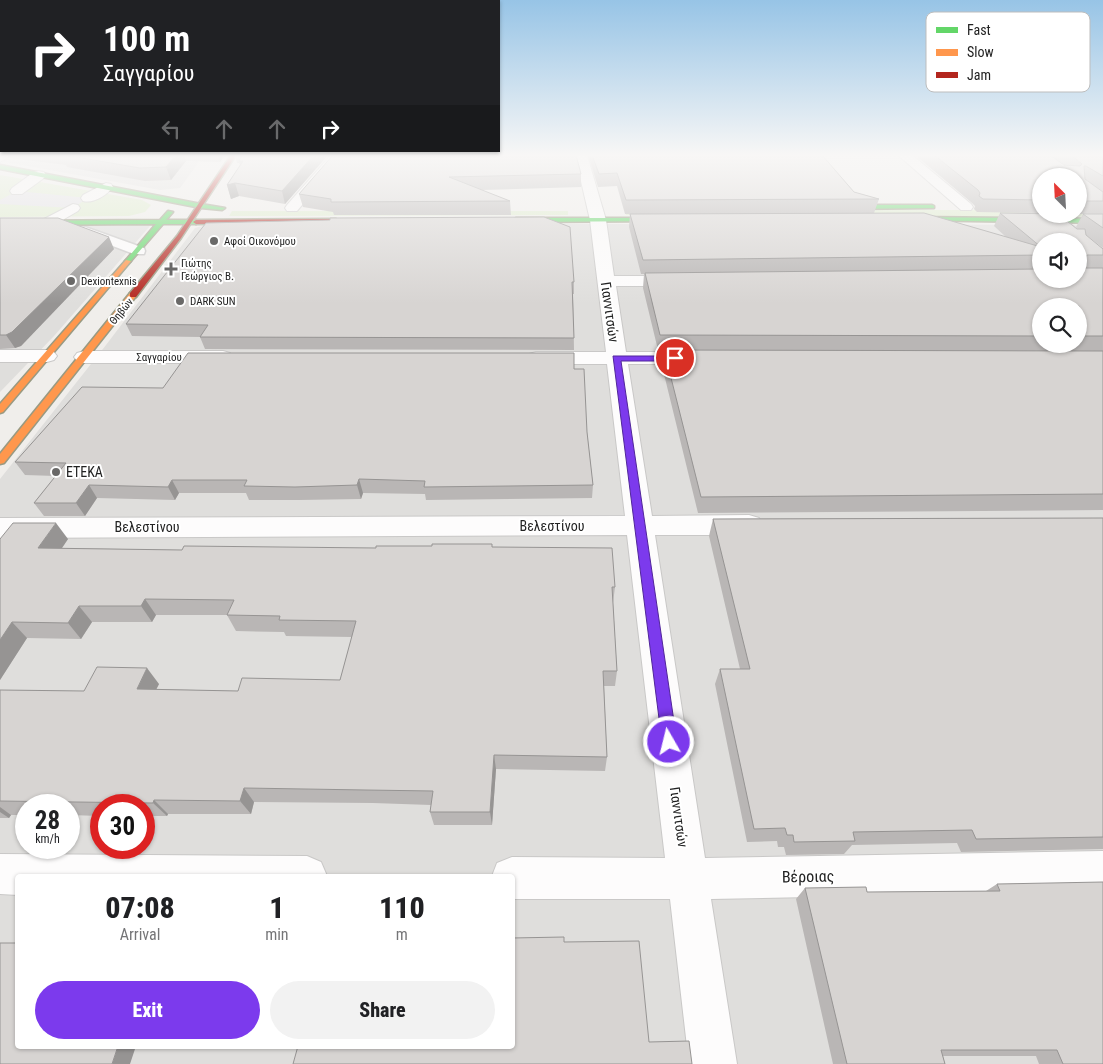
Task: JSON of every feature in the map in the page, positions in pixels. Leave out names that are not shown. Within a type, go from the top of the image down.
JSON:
[{"type":"street","name":"Θηβών","points":[[0,410],[139,251],[176,205]]},
{"type":"street","points":[[195,205],[227,208]]},
{"type":"street","points":[[287,208],[290,205]]},
{"type":"street","name":"Γιαννιτσών","points":[[594,205],[714,1064]]},
{"type":"street","name":"Θηβών","points":[[0,461],[84,357],[201,206]]},
{"type":"street","points":[[827,207],[970,207]]},
{"type":"street","points":[[56,223],[73,208]]},
{"type":"street","points":[[287,208],[312,208]]},
{"type":"street","points":[[502,220],[596,211],[674,220]]},
{"type":"street","points":[[895,220],[1032,220]]},
{"type":"street","points":[[0,222],[347,221]]},
{"type":"street","points":[[1088,221],[1103,221]]},
{"type":"street","points":[[1058,223],[1071,233]]},
{"type":"street","points":[[606,282],[695,280]]},
{"type":"street","points":[[0,356],[47,356]]},
{"type":"street","name":"Σαγγαρίου","points":[[84,357],[242,357]]},
{"type":"street","points":[[518,358],[716,358]]},
{"type":"street","name":"Βελεστίνου","points":[[0,528],[778,525]]},
{"type":"street","name":"Βέροιας","points":[[515,878],[688,879],[1103,871]]},
{"type":"street","points":[[0,874],[15,874]]},
{"type":"lane","points":[[56,223],[139,251]]},
{"type":"shaded area","points":[[12,205],[78,205],[73,208]]},
{"type":"shaded area","points":[[212,223],[1103,225],[1103,1064],[0,1064],[0,479],[195,228]]},
{"type":"shaded area","points":[[0,226],[150,226],[54,336],[0,392]]},
{"type":"green space","points":[[0,205],[151,205],[145,212],[129,216],[0,217]]},
{"type":"green space","points":[[232,211],[568,211],[568,215],[229,216]]},
{"type":"green space","points":[[625,211],[1032,211],[1032,217],[626,215]]},
{"type":"green space","points":[[1088,214],[1103,217],[1088,217]]},
{"type":"building","points":[[924,213],[1032,244],[1032,255],[643,260],[630,214]]},
{"type":"building","points":[[1000,213],[1032,214],[1032,223],[1069,223],[1077,229],[1085,229],[1086,233],[1032,233],[1032,240]]},
{"type":"building","points":[[1088,214],[1103,214],[1103,228],[1088,218]]},
{"type":"building","points":[[544,217],[570,227],[574,282],[572,282],[574,338],[200,337],[208,325],[126,324],[206,223],[330,220],[330,218]]},
{"type":"building","points":[[0,218],[58,218],[109,237],[12,332],[6,335],[0,335]]},
{"type":"building","points":[[1087,236],[1103,249],[1103,255],[1087,255]]},
{"type":"building","points":[[1087,268],[1103,268],[1103,336],[1087,336],[1087,298],[1032,298],[1032,336],[660,335],[645,273],[1032,269],[1032,288],[1087,288]]},
{"type":"building","points":[[664,350],[1032,351],[1032,353],[1087,353],[1087,351],[1103,351],[1103,494],[701,497]]},
{"type":"building","points":[[188,353],[574,353],[574,369],[584,369],[587,432],[593,485],[424,487],[425,481],[359,479],[357,485],[295,487],[244,486],[247,480],[172,480],[168,487],[89,485],[76,503],[34,503],[66,463],[15,462],[82,387],[163,388]]},
{"type":"building","points":[[1103,518],[1103,837],[976,839],[972,830],[853,832],[855,841],[794,842],[793,835],[787,835],[785,828],[754,829],[720,669],[750,669],[713,519]]},
{"type":"building","points":[[13,523],[56,523],[38,548],[182,550],[184,546],[376,548],[376,546],[432,546],[432,544],[492,544],[492,547],[612,548],[615,587],[612,587],[617,671],[603,671],[607,757],[494,755],[490,812],[430,812],[433,791],[244,788],[240,801],[155,800],[155,794],[90,794],[90,802],[80,802],[80,794],[15,794],[15,801],[0,801],[0,690],[84,691],[97,667],[147,668],[137,689],[238,691],[242,678],[340,680],[356,621],[279,620],[280,616],[227,615],[234,600],[145,599],[141,606],[79,606],[68,623],[12,622],[0,640],[0,539]]},
{"type":"building","points":[[1103,882],[1103,1064],[1063,1064],[1057,1050],[941,1050],[945,1064],[847,1064],[805,888],[866,887],[867,892],[1000,891],[997,884]]},
{"type":"building","points":[[564,937],[564,942],[639,941],[649,1042],[689,1041],[692,1064],[293,1064],[297,1049],[515,1049],[515,938]]},
{"type":"building","points":[[0,943],[15,943],[15,1049],[117,1049],[112,1064],[0,1064]]},
{"type":"traffic: fast","points":[[194,205],[222,208]]},
{"type":"traffic: fast","points":[[838,207],[932,207]]},
{"type":"traffic: fast","points":[[128,261],[170,212]]},
{"type":"traffic: fast","points":[[909,219],[1103,221]]},
{"type":"traffic: fast","points":[[516,220],[666,220]]},
{"type":"traffic: fast","points":[[0,223],[196,222]]},
{"type":"traffic: slow","points":[[0,410],[128,261]]},
{"type":"traffic: slow","points":[[0,461],[133,295]]},
{"type":"traffic: jam","points":[[133,295],[179,237],[201,205]]},
{"type":"traffic: jam","points":[[196,222],[336,221]]},
{"type":"place","name":"Αφοί Οικονόμου","points":[[214,241]]},
{"type":"place","name":"Γιώτης Γεώργιος Β.","points":[[171,269]]},
{"type":"place","name":"Dexiontexnis","points":[[71,281]]},
{"type":"place","name":"DARK SUN","points":[[180,301]]},
{"type":"place","name":"ΕΤΕΚΑ","points":[[56,472]]},
{"type":"route","points":[[669,742],[616,358],[675,358]]}]
